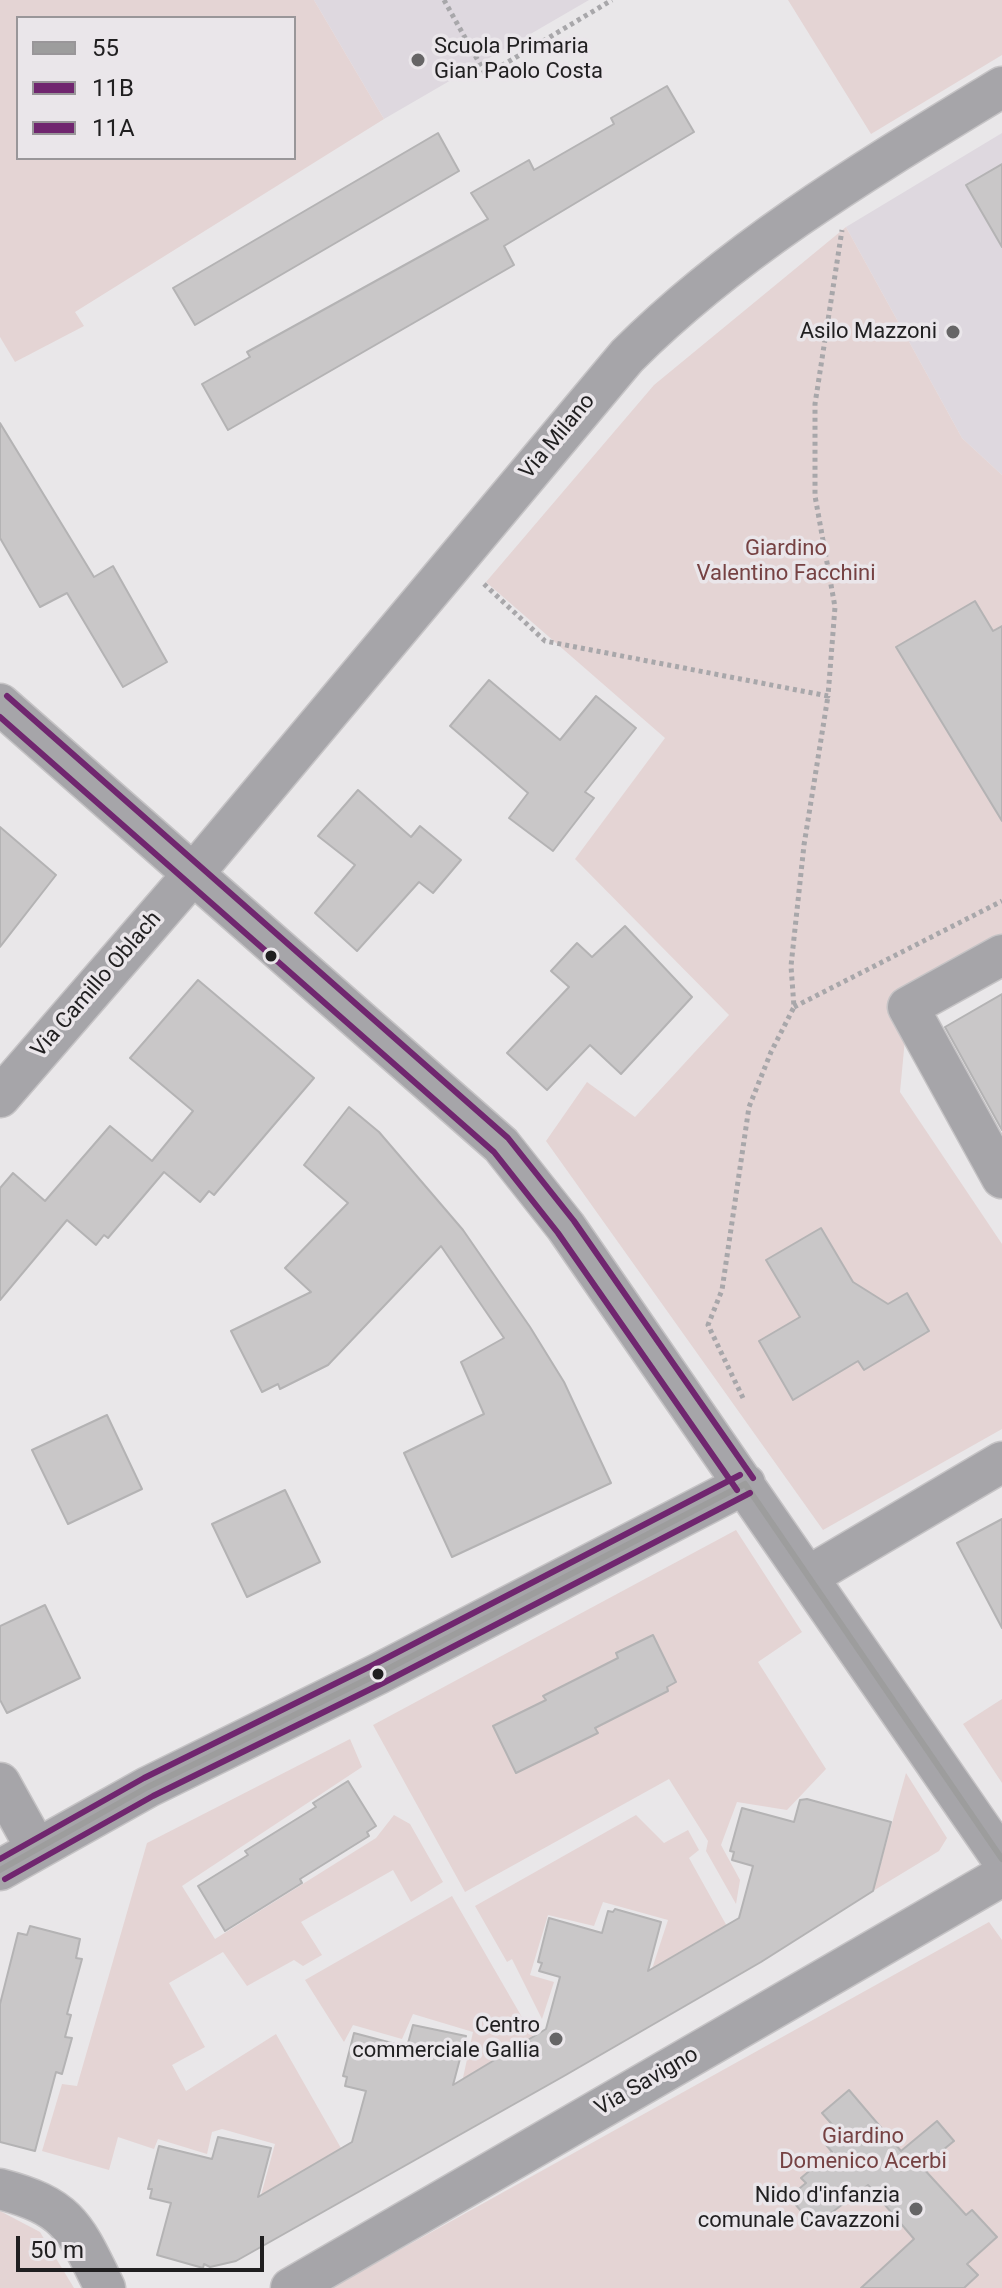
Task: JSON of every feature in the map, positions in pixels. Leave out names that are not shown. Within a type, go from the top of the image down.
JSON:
[{"type":"street","name":"Via Milano","points":[[194,873],[627,356],[664,319],[850,180],[1002,87]]},
{"type":"street","points":[[0,704],[501,1145],[566,1227],[1002,1859]]},
{"type":"street","name":"Via Camillo Oblach","points":[[0,1097],[194,873]]},
{"type":"street","points":[[1002,955],[908,1007],[1002,1178]]},
{"type":"street","points":[[809,1576],[1002,1462]]},
{"type":"street","points":[[0,1870],[148,1787],[378,1674],[745,1484]]},
{"type":"street","points":[[0,1783],[36,1848]]},
{"type":"street","name":"Via Savigno","points":[[291,2288],[1002,1876]]},
{"type":"street","points":[[0,2189],[36,2198],[55,2208],[72,2226],[105,2288]]},
{"type":"path","points":[[444,0],[486,75],[612,0]]},
{"type":"path","points":[[743,1398],[708,1325],[722,1290],[749,1107],[771,1052],[794,1007],[791,966],[804,845],[828,696],[835,607],[815,496],[815,404],[850,180]]},
{"type":"path","points":[[456,559],[545,641],[828,696]]},
{"type":"path","points":[[794,1007],[1002,901]]},
{"type":"shaded area","name":"Scuola Primaria Gian Paolo Costa","points":[[314,0],[589,0],[384,119]]},
{"type":"shaded area","name":"Asilo Mazzoni","points":[[1002,133],[1002,475],[962,438],[846,227]]},
{"type":"green space","points":[[0,0],[314,0],[384,119],[75,312],[84,326],[15,362],[0,337]]},
{"type":"green space","points":[[788,0],[1002,0],[1002,55],[871,134]]},
{"type":"green space","name":"Giardino Valentino Facchini","points":[[846,227],[962,438],[1002,475],[1002,955],[908,1007],[900,1092],[1002,1244],[1002,1429],[823,1530],[546,1141],[587,1082],[635,1117],[729,1015],[575,859],[665,738],[486,582],[654,385]]},
{"type":"green space","points":[[736,1530],[802,1632],[758,1662],[826,1769],[787,1810],[737,1802],[721,1845],[740,1880],[736,1904],[706,1851],[708,1841],[669,1779],[465,1892],[373,1725]]},
{"type":"green space","points":[[1002,1699],[1002,1783],[963,1724]]},
{"type":"green space","points":[[350,1739],[362,1767],[182,1886],[215,1939],[376,1838],[394,1815],[410,1824],[443,1882],[411,1902],[393,1870],[301,1922],[322,1955],[303,1966],[294,1960],[247,1986],[223,1952],[169,1983],[205,2047],[172,2065],[186,2091],[276,2034],[354,2171],[249,2239],[275,2144],[222,2129],[212,2132],[207,2154],[158,2139],[154,2149],[118,2137],[109,2170],[42,2151],[62,2084],[77,2086],[147,1843]]},
{"type":"green space","points":[[906,1773],[947,1838],[939,1851],[873,1891]]},
{"type":"green space","points":[[636,1815],[664,1843],[688,1830],[699,1850],[689,1858],[743,1955],[635,2021],[668,1920],[603,1902],[594,1926],[548,1915],[530,1975],[554,1982],[542,2019],[512,1959],[507,1962],[475,1906]]},
{"type":"green space","points":[[452,1896],[549,2064],[459,2096],[473,2032],[413,2014],[402,2039],[353,2025],[344,2042],[305,1980]]},
{"type":"green space","name":"Giardino Domenico Acerbi","points":[[989,1922],[1002,1940],[1002,2288],[331,2288]]},
{"type":"green space","points":[[0,2211],[40,2232],[74,2288],[0,2288]]},
{"type":"building","points":[[667,86],[694,132],[504,246],[514,265],[228,430],[202,384],[250,357],[247,352],[488,219],[471,193],[529,160],[534,170],[614,124],[611,118]]},
{"type":"building","points":[[438,133],[459,171],[195,325],[173,288]]},
{"type":"building","points":[[1002,164],[1002,247],[966,185]]},
{"type":"building","points":[[0,423],[94,577],[113,566],[167,662],[123,687],[67,593],[40,607],[0,538]]},
{"type":"building","points":[[975,601],[993,631],[1002,626],[1002,821],[896,647]]},
{"type":"building","points":[[489,680],[560,740],[596,696],[636,728],[585,792],[594,798],[553,851],[509,818],[528,793],[450,726]]},
{"type":"building","points":[[358,790],[411,837],[420,826],[461,860],[433,893],[419,882],[357,951],[315,913],[355,865],[318,836]]},
{"type":"building","points":[[0,827],[56,875],[0,947]]},
{"type":"building","points":[[625,926],[692,997],[621,1074],[590,1045],[547,1090],[507,1053],[569,987],[551,971],[577,943],[592,957]]},
{"type":"building","points":[[198,980],[314,1078],[214,1195],[209,1191],[200,1202],[164,1172],[108,1238],[104,1235],[96,1245],[67,1220],[0,1300],[0,1188],[13,1173],[45,1201],[110,1126],[152,1161],[193,1111],[130,1058]]},
{"type":"building","points":[[1002,994],[1002,1130],[945,1027]]},
{"type":"building","points":[[349,1107],[379,1132],[463,1230],[564,1382],[611,1483],[452,1557],[404,1453],[484,1414],[461,1362],[504,1338],[441,1246],[328,1365],[280,1389],[278,1384],[262,1392],[231,1331],[311,1292],[285,1268],[348,1203],[304,1165]]},
{"type":"building","points":[[821,1228],[853,1282],[888,1304],[907,1293],[929,1331],[864,1370],[858,1361],[793,1400],[759,1341],[800,1317],[766,1260]]},
{"type":"building","points":[[107,1415],[142,1489],[68,1524],[32,1450]]},
{"type":"building","points":[[285,1490],[320,1562],[247,1597],[212,1524]]},
{"type":"building","points":[[1002,1519],[1002,1628],[957,1543]]},
{"type":"building","points":[[45,1605],[80,1678],[7,1713],[0,1700],[0,1626]]},
{"type":"building","points":[[653,1635],[676,1682],[667,1687],[668,1691],[595,1728],[598,1733],[516,1773],[493,1726],[546,1700],[543,1696],[618,1658],[616,1653]]},
{"type":"building","points":[[348,1781],[376,1826],[367,1832],[369,1836],[225,1931],[198,1886],[248,1855],[245,1851],[316,1807],[313,1803]]},
{"type":"building","points":[[807,1799],[891,1822],[873,1891],[761,1962],[236,2261],[210,2267],[204,2264],[203,2268],[157,2255],[171,2203],[150,2198],[152,2189],[148,2189],[159,2146],[212,2159],[218,2137],[271,2148],[258,2197],[352,2142],[366,2091],[345,2086],[347,2077],[343,2076],[354,2033],[407,2047],[413,2025],[466,2036],[453,2085],[546,2029],[560,1977],[539,1971],[542,1963],[538,1962],[549,1918],[602,1933],[608,1911],[615,1909],[661,1922],[648,1971],[739,1918],[753,1866],[732,1860],[734,1852],[730,1851],[742,1808],[794,1822],[800,1800]]},
{"type":"building","points":[[30,1926],[80,1939],[76,1958],[82,1959],[67,2014],[71,2015],[65,2037],[72,2038],[62,2074],[56,2072],[35,2151],[0,2142],[0,2004],[18,1933],[27,1935]]},
{"type":"building","points":[[849,2090],[901,2151],[937,2121],[954,2141],[922,2167],[966,2215],[972,2210],[997,2237],[967,2264],[978,2275],[964,2288],[861,2288],[914,2239],[868,2185],[814,2226],[789,2197],[806,2183],[801,2178],[832,2152],[822,2140],[836,2129],[822,2113]]},
{"type":"transit line","name":"11A","points":[[7,696],[508,1138],[574,1221],[753,1478]]},
{"type":"transit line","name":"11B","points":[[0,717],[494,1152],[558,1233],[737,1490]]},
{"type":"transit line","name":"11A","points":[[0,1859],[144,1778],[373,1665],[740,1475]]},
{"type":"transit line","name":"55","points":[[745,1484],[1002,1859]]},
{"type":"transit line","name":"55","points":[[0,1870],[148,1787],[378,1674],[745,1484]]},
{"type":"transit line","name":"11B","points":[[5,1879],[153,1796],[383,1683],[750,1493]]},
{"type":"place","name":"Scuola Primaria Gian Paolo Costa","points":[[418,60]]},
{"type":"place","name":"Asilo Mazzoni","points":[[953,332]]},
{"type":"place","name":"Centro commerciale Gallia","points":[[556,2039]]},
{"type":"place","name":"Nido d'infanzia comunale Cavazzoni","points":[[916,2209]]}]
